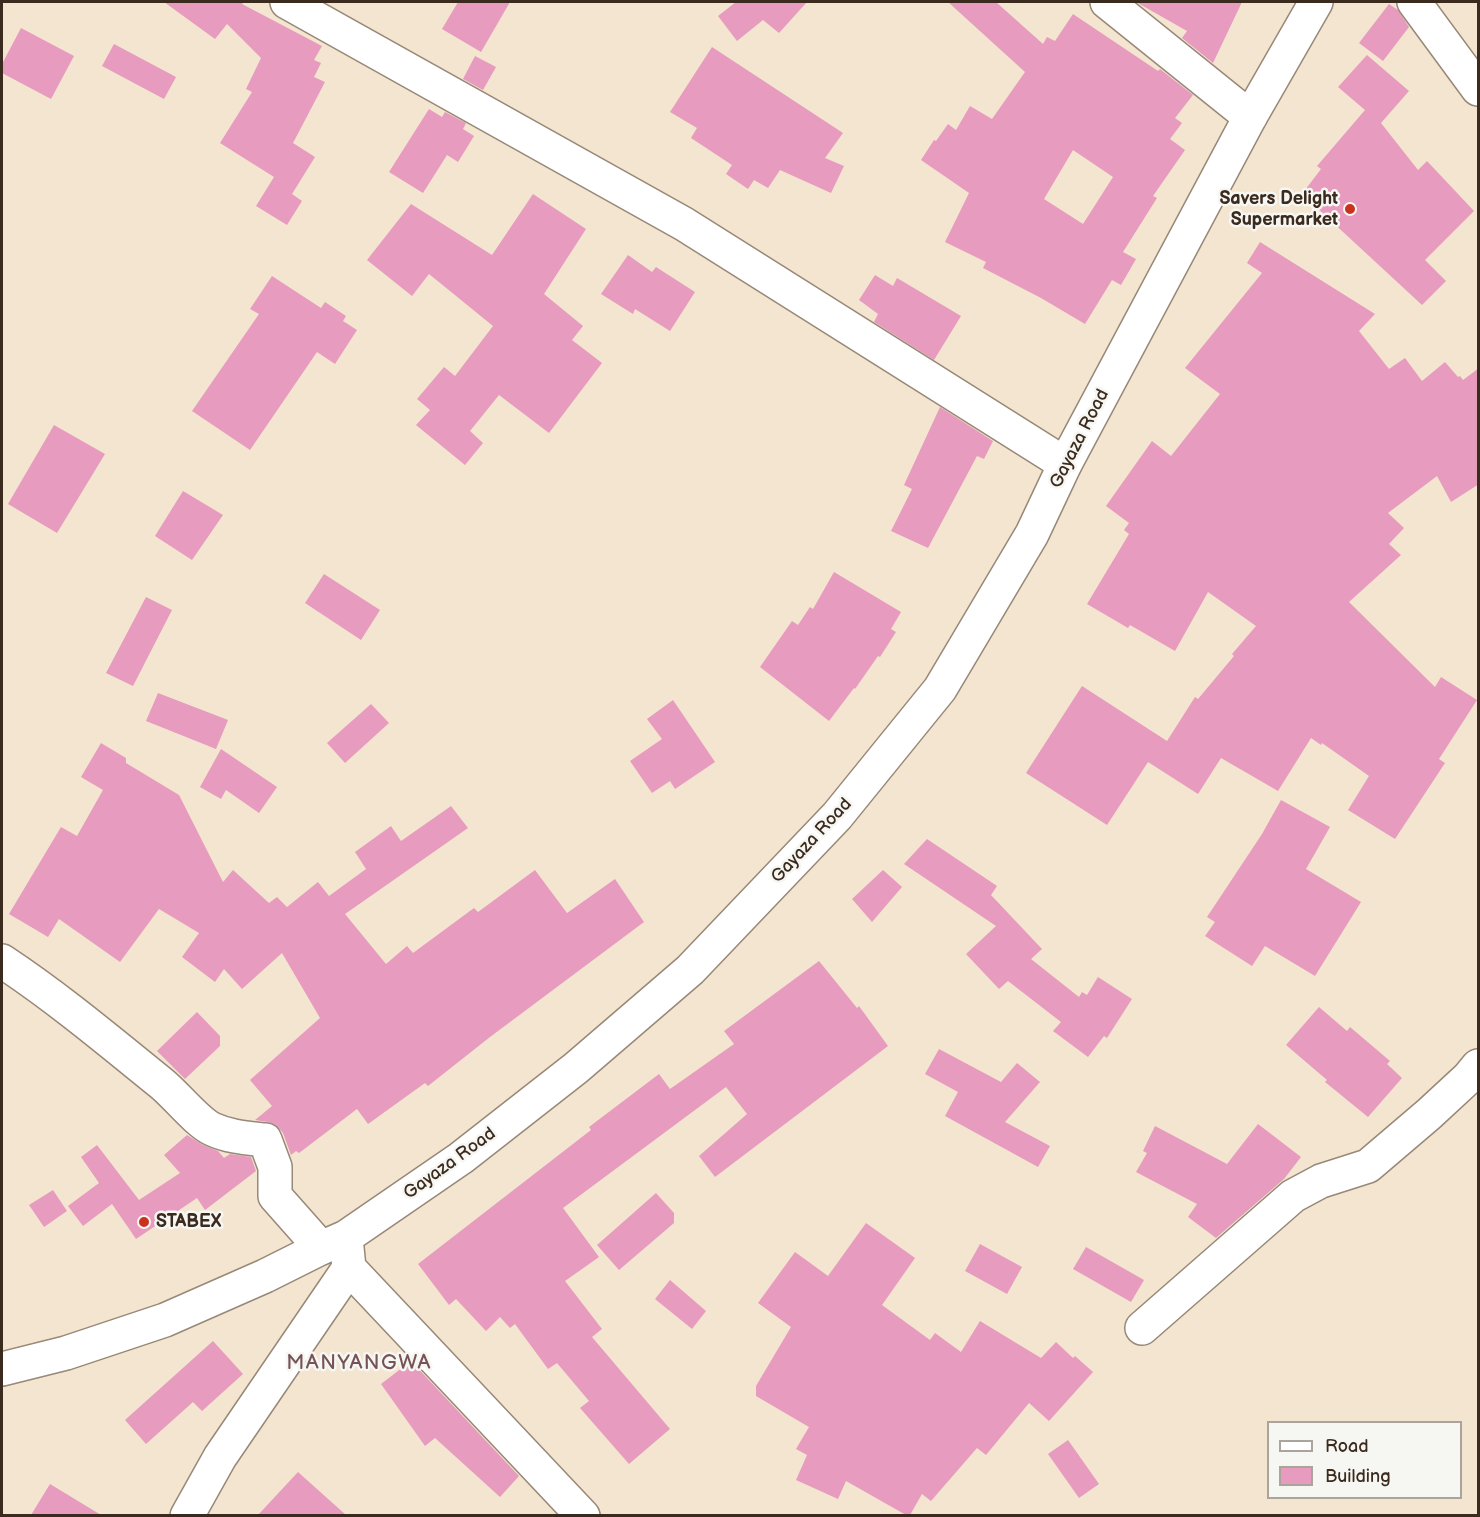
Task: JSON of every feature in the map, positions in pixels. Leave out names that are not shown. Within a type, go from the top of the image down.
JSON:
[{"type":"street","points":[[287,2],[684,224],[1065,464]]},
{"type":"street","points":[[1107,2],[1250,117]]},
{"type":"street","name":"Gayaza Road","points":[[2,1369],[66,1353],[165,1320],[265,1276],[339,1251],[576,1068],[690,970],[837,816],[940,689],[1032,534],[1065,464],[1250,117],[1316,2]]},
{"type":"street","points":[[1414,2],[1479,89]]},
{"type":"street","points":[[2,961],[91,1026],[164,1085],[210,1128],[234,1137],[265,1140],[275,1167],[275,1196],[339,1251],[584,1515]]},
{"type":"street","points":[[1142,1328],[1293,1196],[1321,1181],[1368,1166],[1429,1114],[1479,1066]]},
{"type":"street","points":[[187,1515],[339,1251]]},
{"type":"building","points":[[164,2],[244,2],[242,4],[322,46],[314,60],[321,63],[314,77],[325,82],[293,143],[315,157],[292,194],[302,201],[287,225],[256,206],[274,177],[220,143],[252,92],[246,89],[261,58],[227,24],[215,39]]},
{"type":"building","points":[[458,2],[510,2],[481,52],[442,29]]},
{"type":"building","points":[[736,2],[807,2],[779,33],[763,20],[737,41],[718,16]]},
{"type":"building","points":[[948,2],[996,2],[1043,44],[1047,37],[1055,41],[1073,14],[1158,71],[1160,69],[1193,95],[1175,118],[1182,123],[1170,139],[1185,150],[1153,196],[1157,198],[1123,252],[1136,259],[1121,285],[1112,280],[1085,324],[983,268],[986,262],[945,242],[969,193],[921,160],[948,124],[956,130],[970,106],[992,119],[1025,72]],"holes":[[[1073,150],[1113,177],[1083,224],[1044,199]]]},
{"type":"building","points":[[1136,2],[1242,2],[1213,63],[1182,38],[1187,31]]},
{"type":"building","points":[[1389,4],[1398,10],[1409,27],[1383,61],[1359,43]]},
{"type":"building","points":[[21,28],[74,56],[51,99],[2,73],[2,64]]},
{"type":"building","points":[[114,44],[176,77],[164,99],[102,66]]},
{"type":"building","points":[[712,47],[843,133],[825,158],[844,166],[831,193],[780,170],[768,188],[754,180],[748,189],[726,174],[732,165],[691,138],[697,128],[670,112]]},
{"type":"building","points":[[1367,55],[1409,91],[1381,123],[1418,170],[1427,161],[1474,211],[1425,260],[1446,281],[1422,305],[1302,194],[1321,169],[1317,166],[1365,110],[1338,87]]},
{"type":"building","points":[[475,56],[496,67],[483,90],[463,79]]},
{"type":"building","points":[[429,109],[442,117],[445,112],[466,123],[463,129],[474,136],[458,162],[447,155],[423,193],[389,172]]},
{"type":"building","points":[[533,194],[586,229],[544,294],[583,326],[572,340],[602,363],[549,433],[499,395],[470,431],[483,443],[465,465],[416,425],[430,410],[417,399],[444,367],[455,376],[493,326],[429,274],[412,296],[367,260],[411,204],[492,255]]},
{"type":"building","points":[[1260,242],[1375,314],[1359,331],[1389,369],[1405,358],[1422,381],[1445,362],[1463,380],[1479,368],[1479,484],[1451,502],[1437,476],[1388,513],[1404,528],[1389,544],[1401,555],[1349,602],[1435,687],[1441,677],[1477,700],[1439,759],[1445,763],[1395,839],[1348,810],[1369,776],[1322,743],[1321,745],[1311,738],[1278,791],[1221,758],[1198,794],[1148,762],[1107,825],[1026,773],[1082,686],[1167,741],[1195,697],[1198,699],[1256,626],[1208,592],[1175,651],[1130,625],[1128,628],[1087,604],[1129,534],[1124,530],[1129,523],[1106,506],[1152,441],[1171,456],[1220,394],[1185,368],[1262,273],[1247,263]]},
{"type":"building","points":[[628,255],[652,272],[656,267],[695,292],[670,331],[635,309],[633,314],[601,294]]},
{"type":"building","points":[[875,275],[893,286],[897,278],[961,316],[934,360],[874,322],[878,314],[859,300]]},
{"type":"building","points":[[272,276],[321,308],[325,302],[346,316],[343,321],[357,330],[335,364],[317,352],[250,450],[192,411],[259,314],[250,309]]},
{"type":"building","points":[[940,407],[993,441],[984,459],[977,456],[928,548],[891,531],[912,489],[904,485]]},
{"type":"building","points":[[54,425],[105,454],[57,533],[8,504]]},
{"type":"building","points":[[183,491],[223,515],[192,560],[155,536]]},
{"type":"building","points":[[834,572],[901,612],[891,629],[896,632],[880,657],[878,656],[829,721],[760,667],[792,621],[798,625],[810,607],[813,609]]},
{"type":"building","points":[[324,574],[380,610],[361,640],[305,603]]},
{"type":"building","points":[[146,597],[172,610],[133,686],[106,673]]},
{"type":"building","points":[[158,693],[228,720],[216,749],[146,721]]},
{"type":"building","points":[[673,700],[715,762],[675,789],[670,781],[652,793],[630,761],[662,739],[647,719]]},
{"type":"building","points":[[371,704],[389,723],[345,763],[327,743]]},
{"type":"building","points":[[101,743],[126,758],[126,763],[179,795],[223,882],[233,870],[269,903],[277,897],[287,907],[318,882],[329,896],[366,869],[355,852],[391,826],[401,841],[451,806],[468,828],[345,914],[386,964],[407,946],[413,953],[474,908],[478,912],[535,870],[567,913],[615,879],[644,922],[428,1086],[425,1083],[368,1124],[357,1109],[299,1153],[296,1151],[291,1155],[283,1133],[277,1126],[255,1120],[272,1106],[250,1080],[320,1018],[282,953],[242,989],[224,969],[215,982],[182,957],[199,933],[159,909],[120,962],[59,919],[48,937],[9,914],[61,827],[77,836],[103,790],[81,777]]},
{"type":"building","points":[[221,749],[277,787],[259,813],[226,790],[221,799],[200,787]]},
{"type":"building","points":[[1281,800],[1330,827],[1306,869],[1361,902],[1315,976],[1265,946],[1252,966],[1205,936],[1215,922],[1207,917],[1262,834]]},
{"type":"building","points":[[927,839],[997,886],[991,895],[1042,949],[1031,959],[1079,997],[1082,992],[1087,995],[1098,977],[1132,999],[1107,1038],[1104,1036],[1088,1057],[1053,1031],[1061,1022],[1008,981],[999,989],[966,954],[996,926],[904,864]]},
{"type":"building","points":[[883,870],[902,887],[872,922],[852,899]]},
{"type":"building","points":[[819,961],[857,1008],[859,1006],[888,1046],[715,1177],[699,1156],[747,1114],[726,1087],[563,1208],[599,1257],[565,1281],[602,1329],[592,1337],[670,1429],[629,1464],[580,1408],[589,1401],[557,1363],[548,1369],[515,1324],[510,1328],[500,1317],[486,1331],[456,1299],[449,1305],[418,1264],[591,1130],[589,1127],[659,1074],[670,1089],[734,1044],[724,1031]]},
{"type":"building","points":[[1319,1007],[1347,1031],[1350,1027],[1390,1061],[1387,1064],[1402,1078],[1368,1117],[1325,1082],[1327,1080],[1286,1045]]},
{"type":"building","points":[[197,1012],[220,1036],[220,1046],[185,1079],[157,1051]]},
{"type":"building","points":[[939,1049],[1001,1082],[1017,1063],[1040,1082],[1005,1122],[1050,1146],[1038,1167],[945,1116],[958,1092],[925,1074]]},
{"type":"building","points":[[1258,1124],[1301,1157],[1284,1179],[1216,1238],[1188,1217],[1197,1204],[1136,1172],[1147,1153],[1143,1151],[1155,1126],[1227,1164]]},
{"type":"building","points":[[187,1135],[218,1151],[224,1158],[230,1154],[251,1157],[256,1171],[205,1210],[197,1198],[136,1239],[112,1204],[83,1226],[68,1206],[99,1183],[81,1157],[97,1145],[139,1200],[180,1173],[164,1155]]},
{"type":"building","points":[[53,1190],[67,1211],[44,1227],[29,1205]]},
{"type":"building","points":[[656,1193],[674,1213],[674,1223],[619,1270],[597,1245]]},
{"type":"building","points":[[866,1223],[915,1258],[882,1305],[930,1340],[935,1333],[961,1352],[980,1321],[1041,1358],[1056,1342],[1093,1372],[1049,1421],[1029,1403],[986,1455],[977,1448],[931,1501],[922,1494],[910,1515],[906,1515],[846,1481],[838,1499],[796,1480],[807,1455],[796,1449],[809,1427],[756,1396],[756,1386],[791,1327],[758,1303],[795,1252],[828,1276]]},
{"type":"building","points":[[980,1244],[1022,1267],[1007,1294],[965,1271]]},
{"type":"building","points":[[1086,1247],[1144,1280],[1131,1302],[1073,1269]]},
{"type":"building","points":[[670,1280],[706,1311],[692,1329],[655,1299]]},
{"type":"building","points":[[213,1341],[243,1374],[202,1411],[193,1402],[146,1444],[125,1420]]},
{"type":"building","points":[[411,1361],[519,1476],[500,1497],[435,1438],[425,1446],[381,1384]]},
{"type":"building","points":[[1068,1440],[1099,1484],[1079,1498],[1048,1454]]},
{"type":"building","points":[[298,1472],[346,1515],[258,1515]]},
{"type":"building","points":[[50,1484],[101,1515],[31,1515]]},
{"type":"place","name":"Savers Delight Supermarket","points":[[1350,209]]},
{"type":"place","name":"STABEX","points":[[144,1222]]},
{"type":"district","name":"MANYANGWA","points":[[359,1364]]}]
